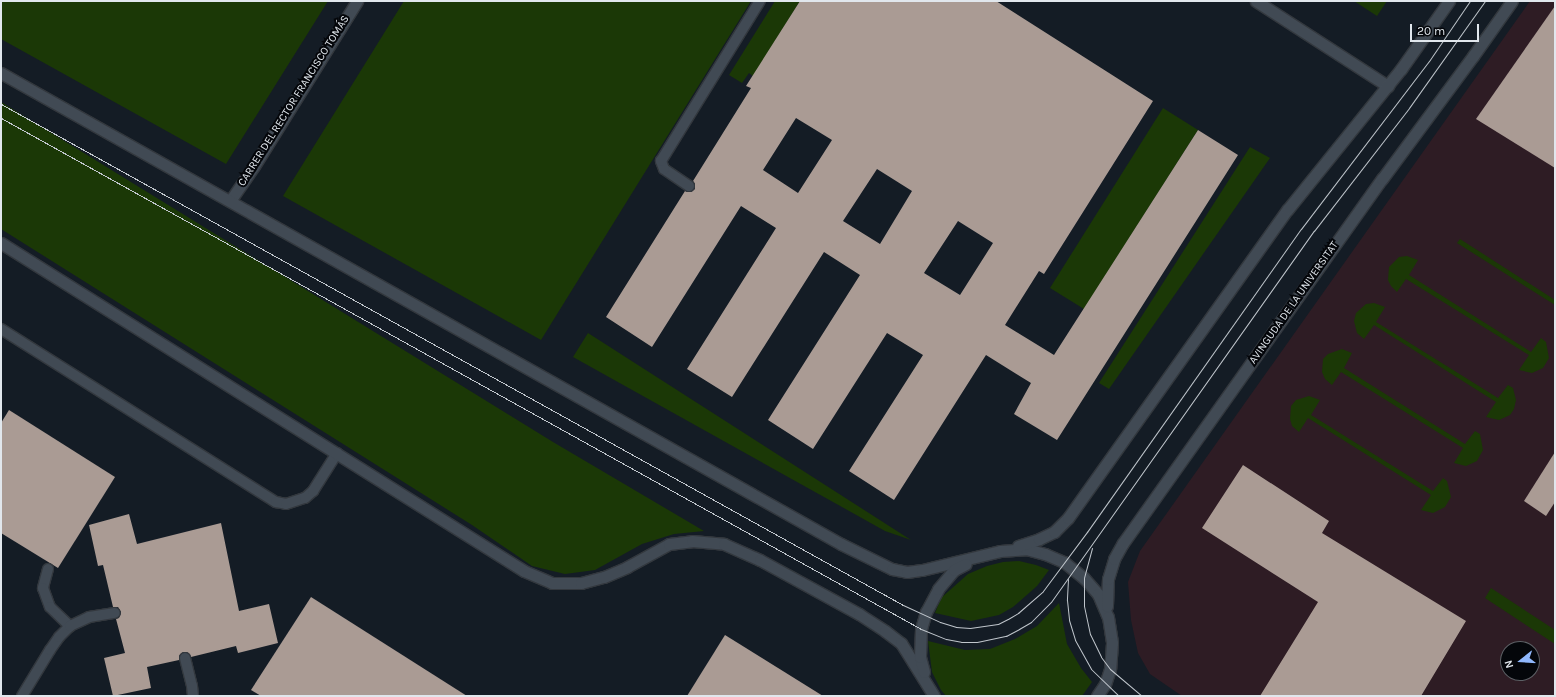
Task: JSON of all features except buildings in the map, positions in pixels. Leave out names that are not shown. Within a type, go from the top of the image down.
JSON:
[{"type":"street","name":"CARRER DEL RECTOR FRANCISCO TOMÁS","points":[[230,202],[357,1]]},
{"type":"street","points":[[1256,1],[1388,86]]},
{"type":"street","points":[[1,73],[841,544],[892,569],[907,572],[977,557],[1039,539],[1054,532],[1068,518],[1288,209],[1388,86],[1449,1]]},
{"type":"street","name":"AVINGUDA DE LA UNIVERSITAT","points":[[1108,617],[1106,595],[1108,579],[1114,559],[1123,543],[1386,173],[1512,1]]},
{"type":"street","points":[[1,243],[337,453],[511,565],[552,583],[581,582],[604,577],[627,567],[669,544],[692,540],[724,544],[760,560],[859,614],[885,631],[901,643],[934,696]]},
{"type":"street","points":[[1000,551],[1026,549],[1045,554],[1064,562],[1084,578],[1098,594],[1108,617],[1112,643],[1110,669],[1105,684],[1097,696]]},
{"type":"street","points":[[927,683],[920,657],[921,629],[926,612],[938,589],[954,570],[977,557]]},
{"type":"lane","points":[[689,186],[664,169],[661,161],[760,1]]},
{"type":"lane","points":[[1,329],[276,502],[286,504],[305,498],[313,490],[337,453]]},
{"type":"lane","points":[[48,570],[43,588],[50,606],[70,626]]},
{"type":"lane","points":[[22,696],[50,650],[59,637],[70,626],[89,617],[115,614]]},
{"type":"lane","points":[[185,658],[193,696]]},
{"type":"shaded area","points":[[1530,1],[1555,1],[1555,696],[1182,696],[1150,674],[1138,653],[1131,620],[1128,582],[1140,551]]},
{"type":"green space","points":[[1,1],[328,1],[226,164],[1,39]]},
{"type":"green space","points":[[404,1],[751,1],[541,340],[283,196]]},
{"type":"green space","points":[[775,1],[800,1],[753,76],[749,73],[742,83],[729,75]]},
{"type":"green space","points":[[1354,1],[1387,1],[1377,16]]},
{"type":"green space","points":[[1,102],[553,442],[704,531],[674,534],[642,544],[595,570],[565,574],[532,566],[472,525],[1,229]]},
{"type":"green space","points":[[1163,108],[1198,130],[1084,309],[1050,288]]},
{"type":"green space","points":[[1250,147],[1270,158],[1109,389],[1099,383]]},
{"type":"green space","points":[[1460,239],[1555,300],[1555,305],[1457,243]]},
{"type":"green space","points":[[1407,256],[1418,260],[1409,275],[1531,352],[1541,338],[1546,342],[1549,358],[1543,368],[1532,373],[1519,370],[1529,355],[1406,279],[1397,292],[1388,280],[1389,267],[1399,257]]},
{"type":"green space","points":[[1374,303],[1385,307],[1376,322],[1498,398],[1508,385],[1513,388],[1516,400],[1514,409],[1510,415],[1499,420],[1486,417],[1496,402],[1374,325],[1364,339],[1357,333],[1354,321],[1356,313],[1366,304]]},
{"type":"green space","points":[[588,333],[911,540],[885,531],[573,357]]},
{"type":"green space","points":[[1342,349],[1352,353],[1344,368],[1465,444],[1475,431],[1480,434],[1483,450],[1477,461],[1466,466],[1454,463],[1463,448],[1341,372],[1332,385],[1325,379],[1322,372],[1323,359],[1328,354]]},
{"type":"green space","points":[[1309,396],[1320,400],[1311,415],[1433,491],[1443,478],[1447,481],[1451,497],[1445,507],[1433,513],[1421,510],[1431,495],[1308,418],[1299,432],[1292,426],[1290,419],[1291,406],[1296,400]]},
{"type":"green space","points":[[1019,561],[1049,570],[1037,586],[1013,607],[999,615],[971,621],[935,613],[941,598],[968,574],[987,566],[1003,562]]},
{"type":"green space","points":[[1491,588],[1555,630],[1555,644],[1485,598]]},
{"type":"green space","points":[[1059,603],[1067,644],[1081,668],[1092,682],[1082,696],[946,696],[941,690],[932,672],[928,641],[965,650],[990,649],[1015,639],[1037,626]]},
{"type":"tram line","points":[[1,104],[903,605],[940,622],[956,627],[970,628],[998,624],[1008,619],[1018,613],[1043,591],[1087,532],[1301,229],[1429,61],[1470,1]]},
{"type":"tram line","points":[[1,118],[921,629],[946,639],[961,642],[977,642],[1006,636],[1019,629],[1031,622],[1051,602],[1314,231],[1409,108],[1485,1]]},
{"type":"tram line","points":[[1092,548],[1084,578],[1084,606],[1090,634],[1101,657],[1110,669],[1142,696]]},
{"type":"tram line","points":[[1068,579],[1067,600],[1069,620],[1075,640],[1091,669],[1119,696]]}]
